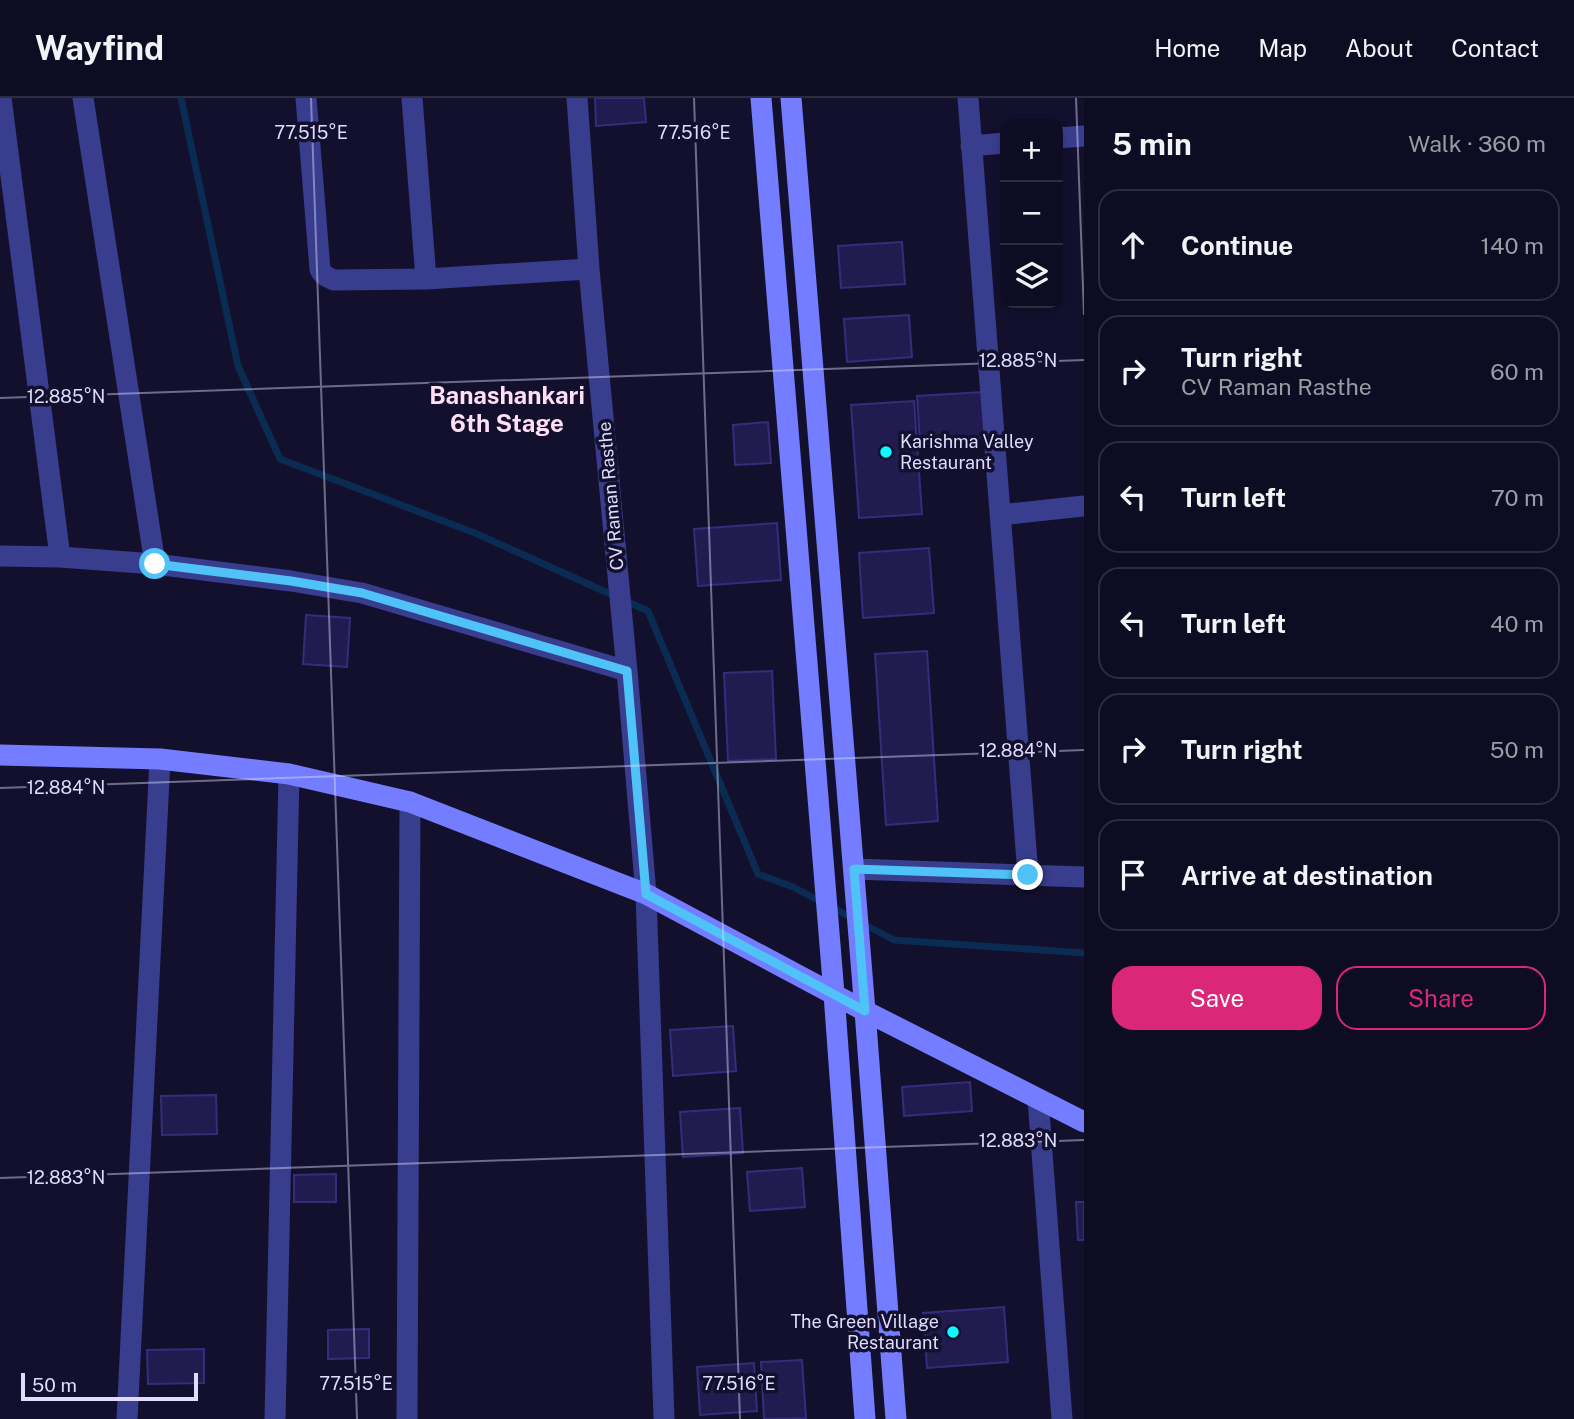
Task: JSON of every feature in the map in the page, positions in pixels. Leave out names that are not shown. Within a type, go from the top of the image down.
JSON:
[{"type":"main road","points":[[761,98],[866,1419]]},
{"type":"main road","points":[[791,98],[896,1419]]},
{"type":"main road","points":[[0,755],[160,759],[289,774],[410,802],[646,894],[865,1011],[1084,1122]]},
{"type":"street","points":[[1,98],[60,557]]},
{"type":"street","points":[[83,98],[155,564]]},
{"type":"street","points":[[306,98],[322,274],[334,279],[426,279],[589,269]]},
{"type":"street","points":[[412,98],[426,279]]},
{"type":"street","name":"CV Raman Rasthe","points":[[577,98],[589,269],[646,894],[664,1419]]},
{"type":"street","points":[[968,98],[1028,875]]},
{"type":"street","points":[[1063,138],[1084,136]]},
{"type":"street","points":[[971,146],[1000,143]]},
{"type":"street","points":[[1000,515],[1084,506]]},
{"type":"street","points":[[0,556],[155,564],[362,593],[627,671]]},
{"type":"street","points":[[127,1419],[160,759]]},
{"type":"street","points":[[275,1419],[289,774]]},
{"type":"street","points":[[407,1419],[410,802]]},
{"type":"street","points":[[854,869],[1084,877]]},
{"type":"street","points":[[1038,1099],[1062,1419]]},
{"type":"building","points":[[595,98],[644,98],[646,122],[596,126]]},
{"type":"building","points":[[902,242],[905,284],[841,288],[838,246]]},
{"type":"building","points":[[909,315],[912,357],[847,362],[844,319]]},
{"type":"building","points":[[983,392],[986,438],[920,442],[917,396]]},
{"type":"building","points":[[914,401],[922,514],[859,518],[851,405]]},
{"type":"building","points":[[768,422],[771,463],[735,465],[733,425]]},
{"type":"building","points":[[777,523],[781,580],[698,586],[694,529]]},
{"type":"building","points":[[929,548],[934,613],[863,618],[859,553]]},
{"type":"building","points":[[306,615],[350,618],[347,667],[303,664]]},
{"type":"building","points":[[927,651],[938,821],[886,825],[875,654]]},
{"type":"building","points":[[772,671],[776,759],[728,761],[724,673]]},
{"type":"building","points":[[733,1026],[736,1071],[673,1076],[670,1030]]},
{"type":"building","points":[[970,1082],[972,1111],[904,1116],[902,1087]]},
{"type":"building","points":[[216,1095],[217,1134],[162,1135],[161,1096]]},
{"type":"building","points":[[740,1108],[743,1153],[683,1157],[680,1112]]},
{"type":"building","points":[[802,1168],[805,1207],[750,1211],[747,1172]]},
{"type":"building","points":[[336,1174],[336,1202],[294,1202],[294,1175]]},
{"type":"building","points":[[1076,1202],[1084,1202],[1084,1240],[1078,1240]]},
{"type":"building","points":[[1004,1307],[1008,1362],[927,1368],[923,1313]]},
{"type":"building","points":[[369,1329],[369,1358],[328,1359],[328,1330]]},
{"type":"building","points":[[204,1349],[204,1383],[148,1384],[147,1350]]},
{"type":"building","points":[[802,1360],[806,1418],[764,1419],[761,1362]]},
{"type":"building","points":[[754,1363],[757,1411],[700,1415],[697,1367]]},
{"type":"waterway","points":[[181,98],[238,366],[280,459],[475,533],[648,611],[758,874],[793,887],[894,940],[1084,953]]},
{"type":"place","name":"Karishma Valley Restaurant","points":[[886,452]]},
{"type":"place","name":"The Green Village Restaurant","points":[[953,1332]]},
{"type":"district","name":"Banashankari 6th Stage","points":[[507,410]]},
{"type":"route","points":[[155,564],[362,593],[627,671],[646,894],[865,1011],[854,869],[1028,875]]}]
